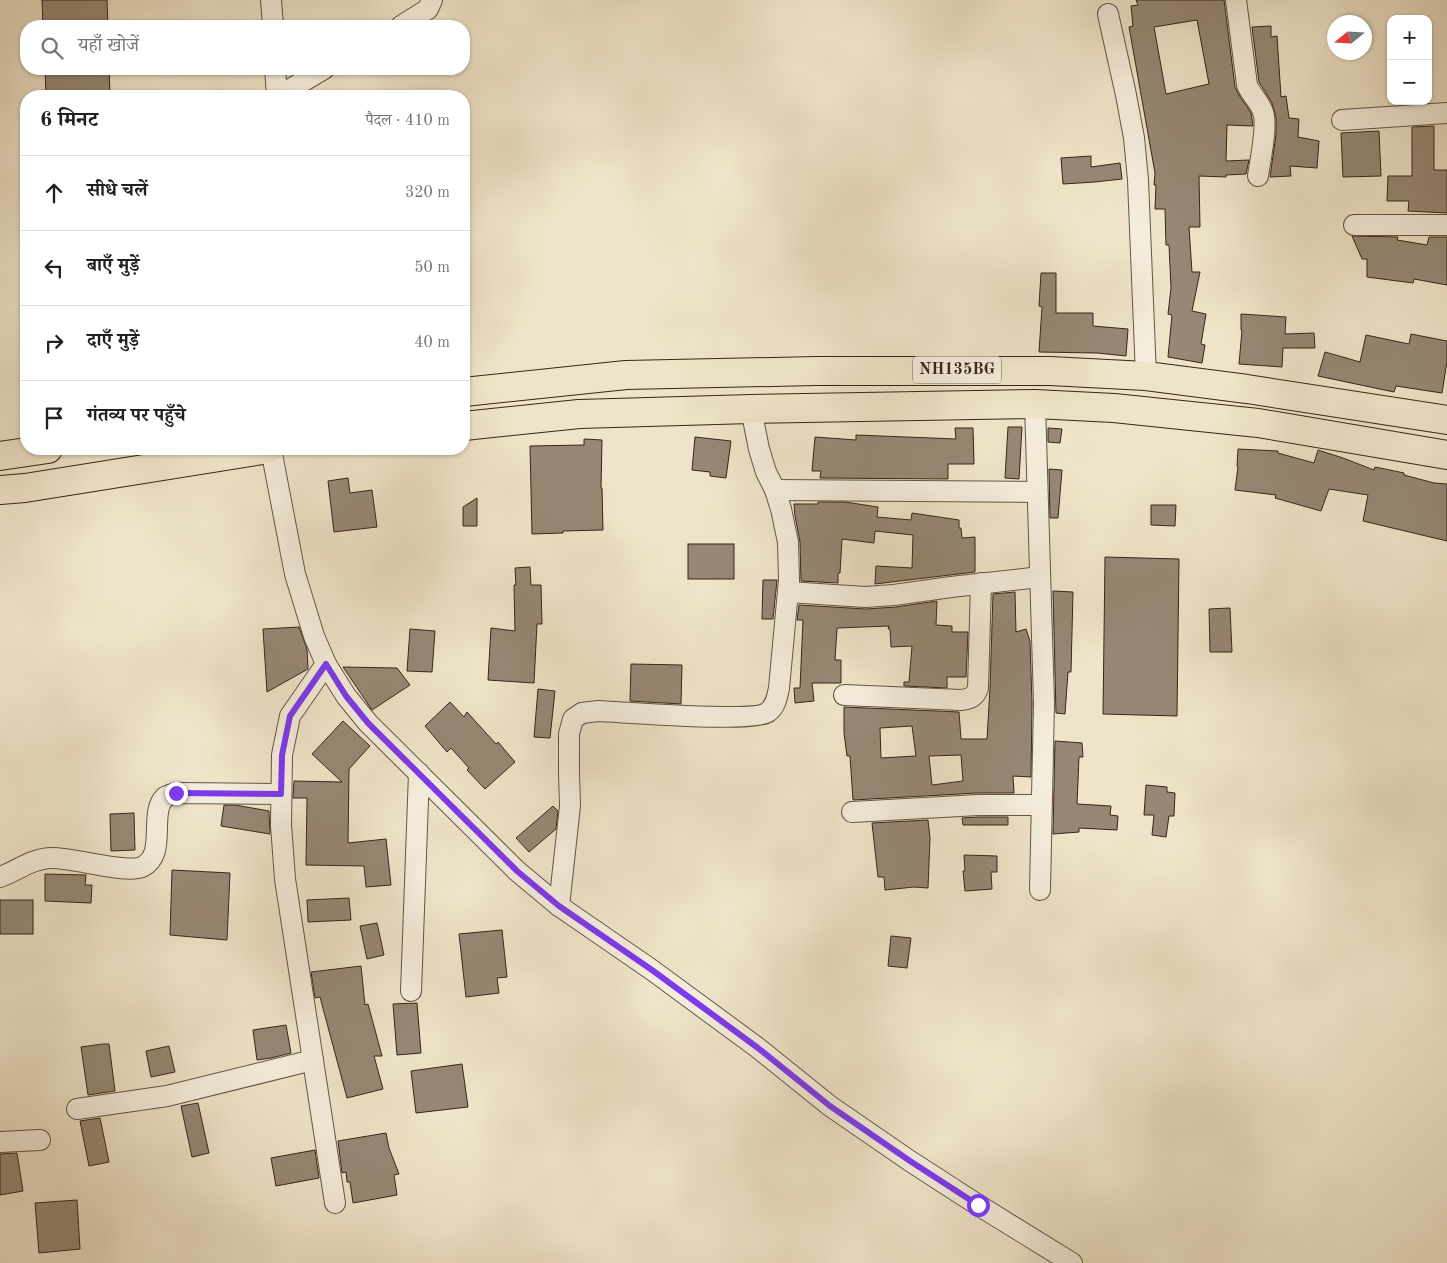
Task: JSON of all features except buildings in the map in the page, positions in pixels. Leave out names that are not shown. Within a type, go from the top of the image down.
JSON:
[{"type":"highway","name":"NH135BG","points":[[470,391],[646,374],[826,370],[1050,371],[1146,376],[1247,389],[1447,420]]},
{"type":"highway","name":"NH135BG","points":[[470,425],[580,414],[1035,404],[1114,408],[1258,423],[1447,455]]},
{"type":"highway","points":[[0,456],[20,453]]},
{"type":"highway","points":[[0,490],[232,455]]},
{"type":"street","points":[[271,0],[273,20]]},
{"type":"street","points":[[411,20],[428,9],[432,0]]},
{"type":"street","points":[[1236,0],[1247,85],[1263,113],[1264,120],[1258,176]]},
{"type":"street","points":[[1108,14],[1134,138],[1138,180],[1146,376]]},
{"type":"street","points":[[275,75],[277,90]]},
{"type":"street","points":[[289,90],[314,75]]},
{"type":"street","points":[[1342,120],[1447,113]]},
{"type":"street","points":[[1354,225],[1447,226]]},
{"type":"street","points":[[1035,404],[1044,710],[1040,890]]},
{"type":"street","points":[[559,906],[570,806],[568,773],[569,734],[573,719],[582,712],[598,711],[753,717],[767,713],[775,704],[779,688],[789,580],[788,542],[781,508],[759,449],[751,409]]},
{"type":"street","points":[[271,455],[295,574],[314,636],[326,664],[346,696],[368,723],[517,871],[559,906],[652,970],[751,1042],[830,1106],[1041,1254],[1072,1263]]},
{"type":"street","points":[[775,490],[1037,492]]},
{"type":"street","points":[[788,592],[865,597],[905,594],[1040,577]]},
{"type":"street","points":[[844,695],[970,699],[976,694],[978,688],[981,583]]},
{"type":"street","points":[[326,664],[290,716],[282,755],[281,825],[285,879],[335,1203]]},
{"type":"street","points":[[410,991],[419,773]]},
{"type":"street","points":[[0,877],[37,860],[49,858],[63,858],[127,869],[140,868],[150,862],[154,854],[160,806],[166,796],[176,793],[281,794]]},
{"type":"street","points":[[852,812],[978,805],[1041,805]]},
{"type":"street","points":[[77,1109],[167,1096],[313,1060]]},
{"type":"street","points":[[0,1142],[40,1140]]},
{"type":"route","points":[[176,793],[281,794],[282,755],[290,716],[306,690],[326,664],[346,696],[368,723],[517,871],[559,906],[652,970],[758,1048],[830,1106],[978,1205]]}]
